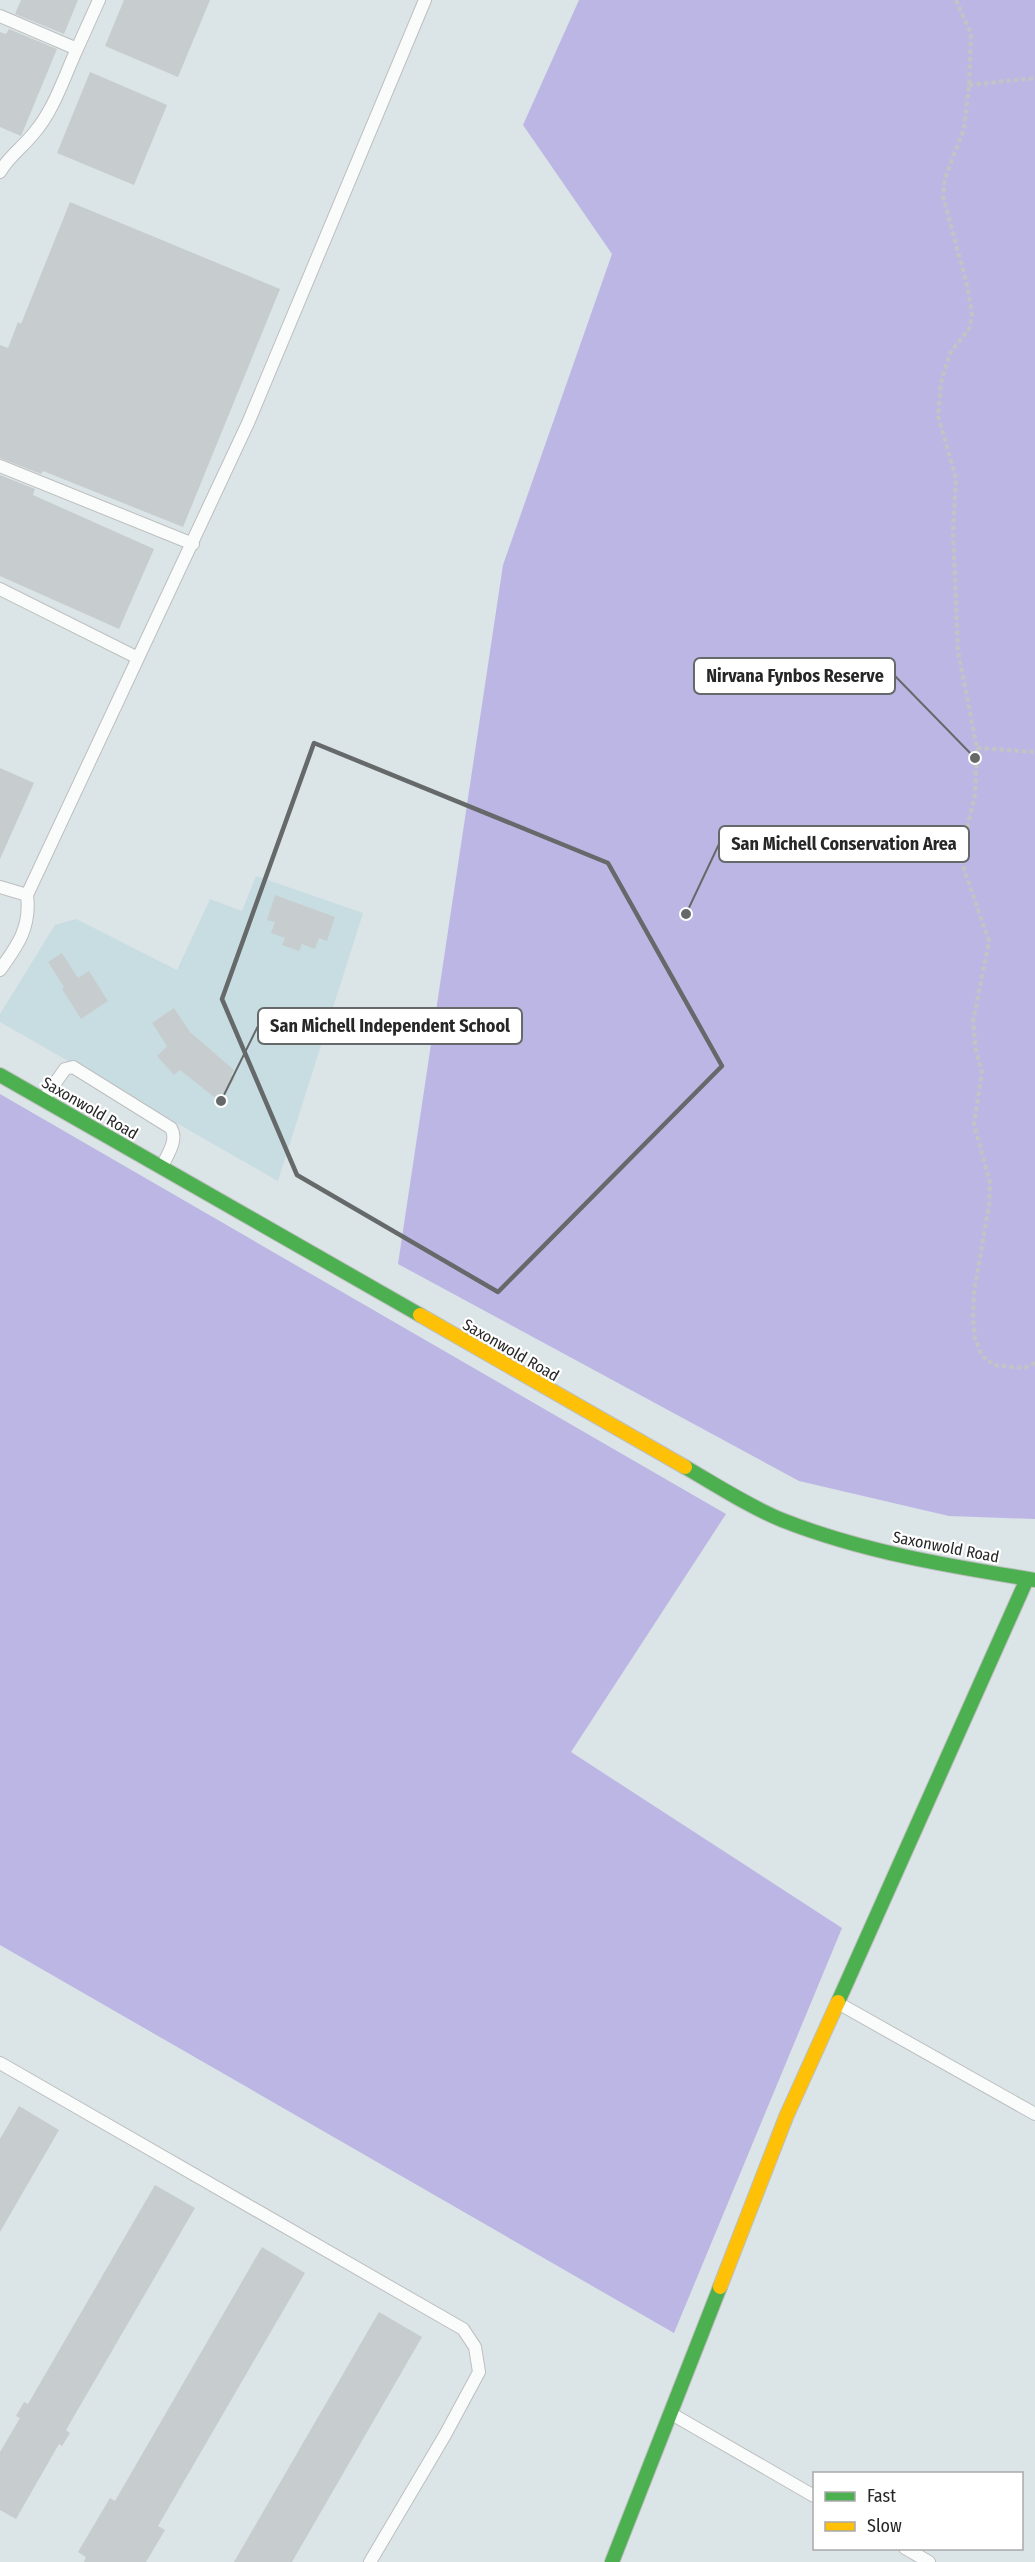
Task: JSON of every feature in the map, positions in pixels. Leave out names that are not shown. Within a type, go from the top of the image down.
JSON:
[{"type":"street","name":"Saxonwold Road","points":[[0,1075],[711,1483],[780,1519],[846,1542],[927,1562],[1031,1580]]},
{"type":"street","points":[[612,2562],[786,2117],[1031,1580]]},
{"type":"lane","points":[[0,172],[9,159],[35,133],[45,117],[99,0]]},
{"type":"lane","points":[[0,970],[29,918],[27,895],[193,544],[252,412],[425,0]]},
{"type":"lane","points":[[0,16],[77,49]]},
{"type":"lane","points":[[0,465],[193,544]]},
{"type":"lane","points":[[0,589],[138,658]]},
{"type":"lane","points":[[0,887],[27,895]]},
{"type":"lane","points":[[43,1100],[65,1069],[73,1067],[171,1128],[173,1143],[161,1168]]},
{"type":"lane","points":[[837,2002],[1035,2114]]},
{"type":"lane","points":[[0,2063],[463,2329],[470,2337],[477,2354],[479,2372],[445,2435],[370,2562]]},
{"type":"lane","points":[[669,2413],[813,2495]]},
{"type":"lane","points":[[908,2550],[929,2562]]},
{"type":"path","points":[[956,0],[970,34],[969,85],[964,129],[945,178],[943,196],[968,289],[972,315],[969,329],[950,353],[941,382],[938,416],[956,478],[953,532],[958,651],[977,748],[975,795],[960,858],[989,941],[973,1021],[976,1051],[982,1072],[974,1124],[990,1183],[989,1205],[974,1292],[973,1318],[975,1338],[981,1356],[994,1365],[1024,1368],[1035,1363]]},
{"type":"path","points":[[969,85],[1035,78]]},
{"type":"path","points":[[977,748],[1035,752]]},
{"type":"highlighted area","points":[[314,743],[608,863],[722,1066],[498,1292],[297,1175],[222,999]]},
{"type":"shaded area","points":[[579,0],[1035,0],[1035,1519],[949,1516],[799,1481],[398,1264],[503,565],[612,254],[523,125]]},
{"type":"shaded area","points":[[256,876],[363,913],[278,1181],[0,1022],[0,1014],[55,925],[76,919],[177,970],[210,899],[242,911]]},
{"type":"shaded area","points":[[0,1094],[726,1514],[571,1752],[842,1928],[674,2333],[0,1945]]},
{"type":"building","points":[[21,0],[78,0],[64,34],[15,14]]},
{"type":"building","points":[[124,0],[210,0],[178,77],[105,46]]},
{"type":"building","points":[[9,29],[57,49],[21,136],[0,127],[0,32],[6,34]]},
{"type":"building","points":[[90,72],[167,105],[134,185],[57,153]]},
{"type":"building","points":[[70,202],[280,289],[183,527],[43,471],[41,474],[0,458],[0,345],[8,348],[18,322],[21,324]]},
{"type":"building","points":[[0,475],[35,489],[33,495],[154,549],[119,629],[0,576]]},
{"type":"building","points":[[0,768],[34,783],[0,859]]},
{"type":"building","points":[[275,895],[335,917],[327,941],[319,938],[315,949],[302,944],[299,951],[282,945],[285,938],[271,933],[275,922],[267,920]]},
{"type":"building","points":[[62,953],[78,978],[89,971],[108,1001],[81,1019],[48,962]]},
{"type":"building","points":[[174,1008],[190,1032],[234,1070],[231,1075],[235,1079],[218,1100],[180,1070],[174,1075],[157,1056],[167,1046],[152,1023]]},
{"type":"building","points":[[19,2106],[59,2130],[0,2232],[0,2139]]},
{"type":"building","points":[[155,2185],[195,2208],[66,2430],[70,2433],[62,2446],[59,2444],[16,2519],[0,2510],[0,2452],[20,2418],[16,2416],[24,2402],[28,2404]]},
{"type":"building","points":[[262,2247],[305,2273],[158,2526],[165,2530],[146,2562],[84,2562],[86,2557],[78,2552],[110,2498],[115,2501]]},
{"type":"building","points":[[379,2312],[422,2337],[292,2562],[234,2562]]},
{"type":"traffic: fast","points":[[0,1075],[420,1315]]},
{"type":"traffic: fast","points":[[685,1467],[757,1508],[813,1531],[907,1557],[1035,1580]]},
{"type":"traffic: fast","points":[[838,2002],[1027,1579]]},
{"type":"traffic: fast","points":[[612,2562],[720,2287]]},
{"type":"traffic: slow","points":[[420,1315],[685,1467]]},
{"type":"traffic: slow","points":[[720,2287],[786,2117],[838,2002]]},
{"type":"place","name":"Nirvana Fynbos Reserve","points":[[975,758]]},
{"type":"place","name":"San Michell Conservation Area","points":[[686,914]]},
{"type":"place","name":"San Michell Independent School","points":[[221,1101]]}]
